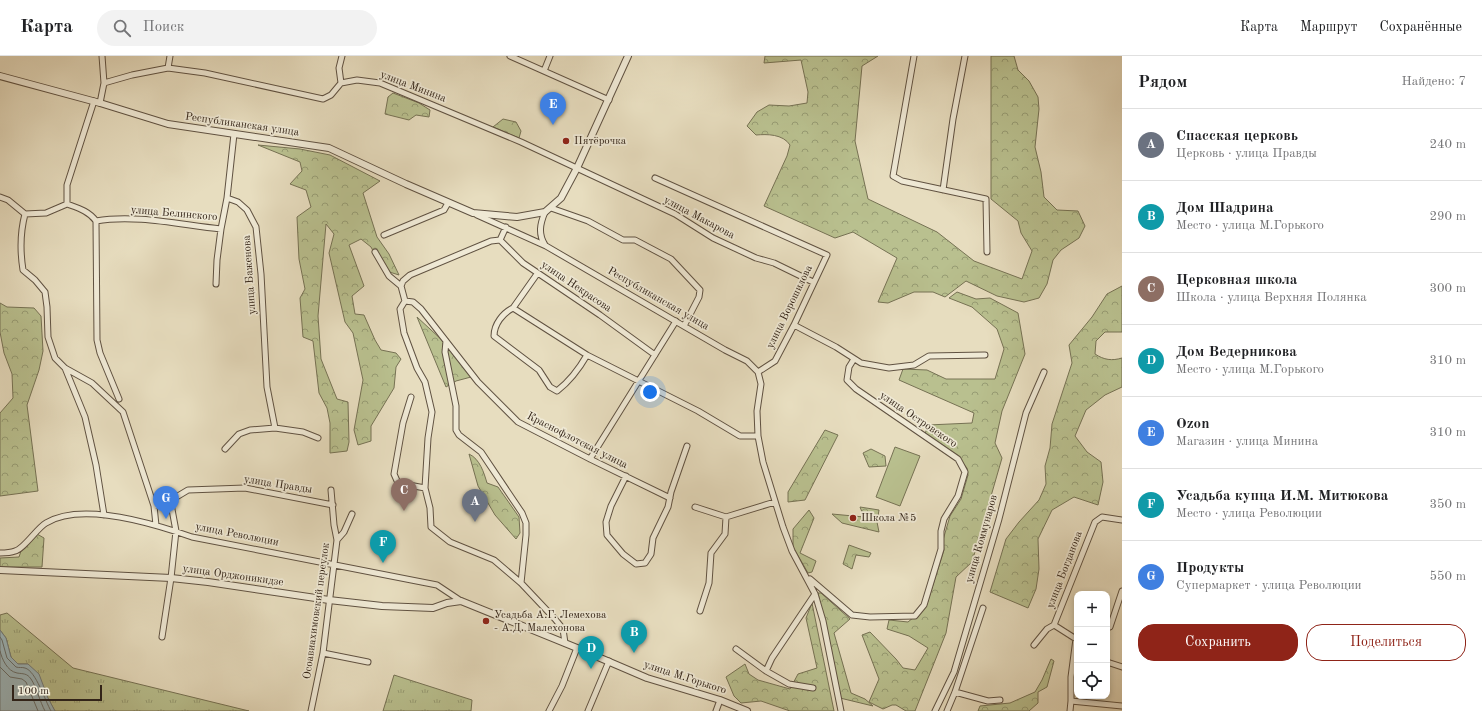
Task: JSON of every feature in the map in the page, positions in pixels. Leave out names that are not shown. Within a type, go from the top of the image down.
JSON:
[{"type":"street","points":[[67,204],[67,185],[104,83],[102,56]]},
{"type":"street","points":[[168,68],[170,56]]},
{"type":"street","points":[[104,83],[132,75],[168,68],[205,73],[323,99],[332,95],[341,83],[339,68],[342,56]]},
{"type":"street","points":[[510,56],[609,100]]},
{"type":"street","points":[[544,71],[550,56]]},
{"type":"street","points":[[546,246],[540,234],[541,223],[545,212],[561,198],[577,168],[628,56]]},
{"type":"street","points":[[914,56],[893,176],[902,181],[986,199],[987,252]]},
{"type":"street","points":[[944,190],[952,119],[965,56]]},
{"type":"street","name":"Республиканская улица","points":[[0,76],[97,102],[168,124],[329,148],[546,246],[747,361],[758,372]]},
{"type":"street","name":"улица Минина","points":[[341,83],[357,80],[380,83],[521,142],[577,168]]},
{"type":"street","points":[[228,198],[234,134]]},
{"type":"street","name":"улица Макарова","points":[[577,168],[675,214],[713,238],[756,258],[774,263],[813,282]]},
{"type":"street","name":"улица Макарова","points":[[655,178],[827,255]]},
{"type":"street","points":[[0,197],[8,200],[24,214],[46,213],[67,204],[83,210],[91,215],[96,221],[97,340],[100,353],[119,399]]},
{"type":"street","name":"улица Белинского","points":[[96,221],[111,218],[169,222],[222,229],[228,198]]},
{"type":"street","name":"улица Баженова","points":[[228,198],[238,202],[247,210],[256,227],[261,274],[267,387],[275,428]]},
{"type":"street","points":[[384,235],[444,210],[448,202]]},
{"type":"street","points":[[551,208],[588,221],[623,240],[636,240],[671,258],[700,290],[699,297],[684,326]]},
{"type":"street","name":"Республиканская улица","points":[[473,213],[517,217],[545,212]]},
{"type":"street","points":[[24,214],[21,245],[23,270],[35,280],[44,292],[48,307],[48,337],[55,358],[65,368],[92,383],[123,412],[154,506],[156,525]]},
{"type":"street","points":[[401,286],[410,275],[492,241],[500,240],[506,227]]},
{"type":"street","points":[[216,284],[217,260],[222,229]]},
{"type":"street","name":"улица Некрасова","points":[[500,240],[511,253],[537,274],[656,354]]},
{"type":"street","points":[[375,252],[389,276],[401,286],[405,301],[400,309],[404,333],[416,368],[425,382],[432,412],[428,438],[425,488],[430,508],[431,527],[450,542],[494,560],[521,583],[555,619],[563,630],[565,643]]},
{"type":"street","name":"улица Ворошилова","points":[[758,372],[774,361],[794,325],[827,255]]},
{"type":"street","points":[[537,274],[513,308],[507,311],[494,328],[494,336],[540,370],[550,387],[557,391],[578,370],[587,355]]},
{"type":"street","name":"Краснофлотская улица","points":[[405,301],[413,302],[422,309],[478,382],[518,422],[670,498]]},
{"type":"street","points":[[513,308],[587,355],[698,411],[740,436],[758,436]]},
{"type":"street","points":[[590,459],[676,321]]},
{"type":"street","points":[[794,325],[861,363],[889,368],[914,365],[929,356],[986,355]]},
{"type":"street","points":[[446,341],[445,352],[456,406],[456,430],[459,435],[481,452],[522,513],[526,523],[521,583]]},
{"type":"street","name":"улица Островского","points":[[807,577],[852,615],[870,617],[915,616],[924,605],[941,549],[941,531],[944,518],[958,496],[965,472],[958,459],[856,389],[847,380],[849,367],[854,359]]},
{"type":"street","points":[[65,368],[85,417],[96,465],[104,515]]},
{"type":"street","points":[[758,372],[761,384],[757,411],[758,436],[763,462],[792,551],[815,594],[823,621],[841,711]]},
{"type":"street","name":"улица Коммунаров","points":[[935,711],[954,672],[999,519],[1026,413],[1044,372]]},
{"type":"street","points":[[411,397],[403,423],[394,474],[398,483],[425,488]]},
{"type":"street","points":[[224,449],[239,434],[250,430],[275,428],[303,432],[318,438]]},
{"type":"street","points":[[626,476],[611,506],[606,522],[607,535],[623,554],[636,564],[646,563],[651,554],[653,538],[668,507],[687,446]]},
{"type":"street","name":"улица Правды","points":[[171,504],[173,499],[188,490],[245,488],[333,505]]},
{"type":"street","name":"Осоавиахимовский переулок","points":[[311,711],[323,653],[337,540],[331,490]]},
{"type":"street","points":[[695,507],[726,517],[775,502]]},
{"type":"street","points":[[154,506],[171,504],[176,531],[162,637]]},
{"type":"street","name":"улица Революции","points":[[0,553],[17,551],[46,523],[64,516],[99,514],[156,525],[192,537],[437,585],[461,601]]},
{"type":"street","points":[[337,540],[344,532],[352,514]]},
{"type":"street","points":[[700,611],[709,583],[711,553],[725,534],[726,517]]},
{"type":"street","name":"улица Богданова","points":[[1034,645],[1047,629],[1054,625],[1094,522],[1102,517],[1122,520]]},
{"type":"street","name":"улица Орджоникидзе","points":[[0,570],[171,578],[382,606],[433,608],[447,602],[461,601]]},
{"type":"street","points":[[1110,627],[1122,591]]},
{"type":"street","points":[[766,671],[772,658],[815,594]]},
{"type":"street","name":"улица М.Горького","points":[[461,601],[647,678],[720,700],[747,711]]},
{"type":"street","points":[[947,711],[955,692],[983,608]]},
{"type":"street","points":[[1054,625],[1074,638]]},
{"type":"street","points":[[549,711],[562,686],[577,648]]},
{"type":"street","points":[[736,649],[766,671],[790,684],[813,688]]},
{"type":"street","points":[[323,653],[368,662]]},
{"type":"street","points":[[588,711],[609,661]]},
{"type":"street","points":[[1070,711],[1071,677],[1074,662]]},
{"type":"street","points":[[1110,663],[1122,667]]},
{"type":"street","points":[[955,692],[988,701],[1000,700]]},
{"type":"street","points":[[716,711],[720,700]]},
{"type":"street","points":[[1071,701],[1122,706]]},
{"type":"green space","points":[[765,56],[878,56],[862,66],[855,141],[868,199],[937,232],[974,261],[1022,279],[1032,251],[1021,233],[1018,221],[991,199],[991,56],[1014,56],[1018,70],[1029,81],[1038,97],[1039,109],[1035,147],[1041,172],[1044,197],[1057,210],[1078,211],[1085,226],[1079,238],[1061,250],[1053,260],[1047,284],[1039,298],[1024,302],[997,296],[966,281],[945,297],[933,292],[914,292],[888,303],[878,302],[897,258],[853,232],[835,238],[764,206],[787,156],[790,145],[787,141],[779,137],[770,135],[756,135],[747,126],[757,112],[769,105],[789,106],[807,103],[808,92],[801,60],[764,63]]},
{"type":"green space","points":[[393,93],[419,103],[430,110],[429,117],[416,115],[409,120],[385,114],[388,97]]},
{"type":"green space","points":[[503,119],[516,122],[521,131],[519,138],[493,127]]},
{"type":"green space","points":[[258,145],[300,149],[330,155],[380,181],[363,193],[377,237],[389,254],[399,275],[383,270],[371,247],[361,239],[349,245],[364,286],[352,296],[355,314],[364,315],[381,350],[396,353],[401,359],[396,367],[394,388],[371,426],[371,441],[358,445],[354,430],[363,380],[353,333],[345,322],[329,253],[334,234],[326,224],[318,316],[321,359],[337,399],[348,402],[349,442],[347,451],[330,453],[330,423],[327,408],[319,393],[313,341],[303,337],[300,298],[305,289],[299,259],[297,217],[311,207],[306,190],[290,184],[302,171],[300,162]]},
{"type":"green space","points":[[1122,286],[1122,332],[1105,332],[1096,341],[1095,354],[1102,358],[1108,359],[1122,358],[1122,387],[1105,395],[1086,410],[1075,436],[1087,452],[1101,462],[1103,482],[1098,505],[1074,497],[1052,510],[1038,539],[1039,569],[1036,589],[1028,608],[990,592],[1006,539],[1039,500],[1046,484],[1045,466],[1050,448],[1052,424],[1072,363],[1069,345],[1092,317],[1107,294]]},
{"type":"green space","points":[[957,292],[976,299],[990,298],[1018,313],[1025,354],[1002,411],[995,443],[1002,458],[972,562],[956,577],[946,633],[915,711],[906,711],[896,705],[883,709],[869,702],[879,679],[862,635],[870,632],[903,668],[915,670],[928,648],[909,636],[887,629],[889,620],[908,622],[926,607],[944,550],[943,540],[950,516],[961,499],[968,475],[967,468],[955,454],[925,434],[928,425],[972,423],[974,413],[899,380],[903,369],[927,370],[946,379],[995,379],[1004,349],[997,329],[972,307],[949,298]]},
{"type":"green space","points":[[0,303],[7,307],[34,308],[41,316],[43,351],[39,370],[27,405],[38,491],[0,496],[0,413],[13,398],[12,374],[4,353],[0,332]]},
{"type":"green space","points":[[417,317],[443,341],[443,352],[448,348],[471,377],[456,381],[446,387]]},
{"type":"green space","points":[[825,430],[838,435],[805,500],[788,502],[788,492]]},
{"type":"green space","points":[[895,447],[920,456],[900,506],[876,497]]},
{"type":"green space","points":[[871,449],[885,456],[886,466],[869,467],[863,453]]},
{"type":"green space","points":[[469,454],[479,463],[487,483],[498,487],[519,517],[520,533],[516,539],[495,515],[478,486]]},
{"type":"green space","points":[[860,507],[879,510],[877,522],[879,532],[842,523],[832,514],[864,517]]},
{"type":"green space","points":[[809,510],[814,518],[800,553],[816,561],[812,572],[808,573],[793,547],[793,529]]},
{"type":"green space","points":[[37,534],[44,538],[42,567],[0,567],[0,558],[19,557],[21,551]]},
{"type":"green space","points":[[849,545],[871,553],[869,557],[856,555],[852,569],[843,564]]},
{"type":"green space","points":[[818,593],[821,593],[850,619],[834,633],[851,693],[865,699],[873,706],[840,698]]},
{"type":"green space","points":[[812,603],[834,711],[790,711],[761,701],[741,703],[734,696],[726,677],[745,664],[749,674],[758,680],[790,689],[798,674],[817,668],[806,618]]},
{"type":"green space","points":[[7,613],[73,668],[249,711],[55,711],[28,664],[18,664],[11,657],[6,638],[0,630],[0,615]]},
{"type":"green space","points":[[1051,659],[1054,661],[1047,687],[1038,692],[1038,703],[1029,711],[978,711],[980,706],[1010,703],[1035,692]]},
{"type":"green space","points":[[394,675],[472,700],[471,711],[383,711]]},
{"type":"water","points":[[0,630],[6,638],[11,657],[18,664],[28,664],[39,674],[48,698],[55,711],[0,711]]},
{"type":"place","name":"Ozon","points":[[553,125]]},
{"type":"place","name":"Пятёрочка","points":[[566,141]]},
{"type":"place","name":"Церковная школа","points":[[404,511]]},
{"type":"place","name":"Школа №5","points":[[853,518]]},
{"type":"place","name":"Продукты","points":[[166,519]]},
{"type":"place","name":"Спасская церковь","points":[[475,522]]},
{"type":"place","name":"Усадьба купца И.М. Митюкова","points":[[383,563]]},
{"type":"place","name":"Усадьба А.Г. Лемехова - А.Д. Малехонова","points":[[486,621]]},
{"type":"place","name":"Дом Шадрина","points":[[634,653]]},
{"type":"place","name":"Дом Ведерникова","points":[[591,669]]}]
